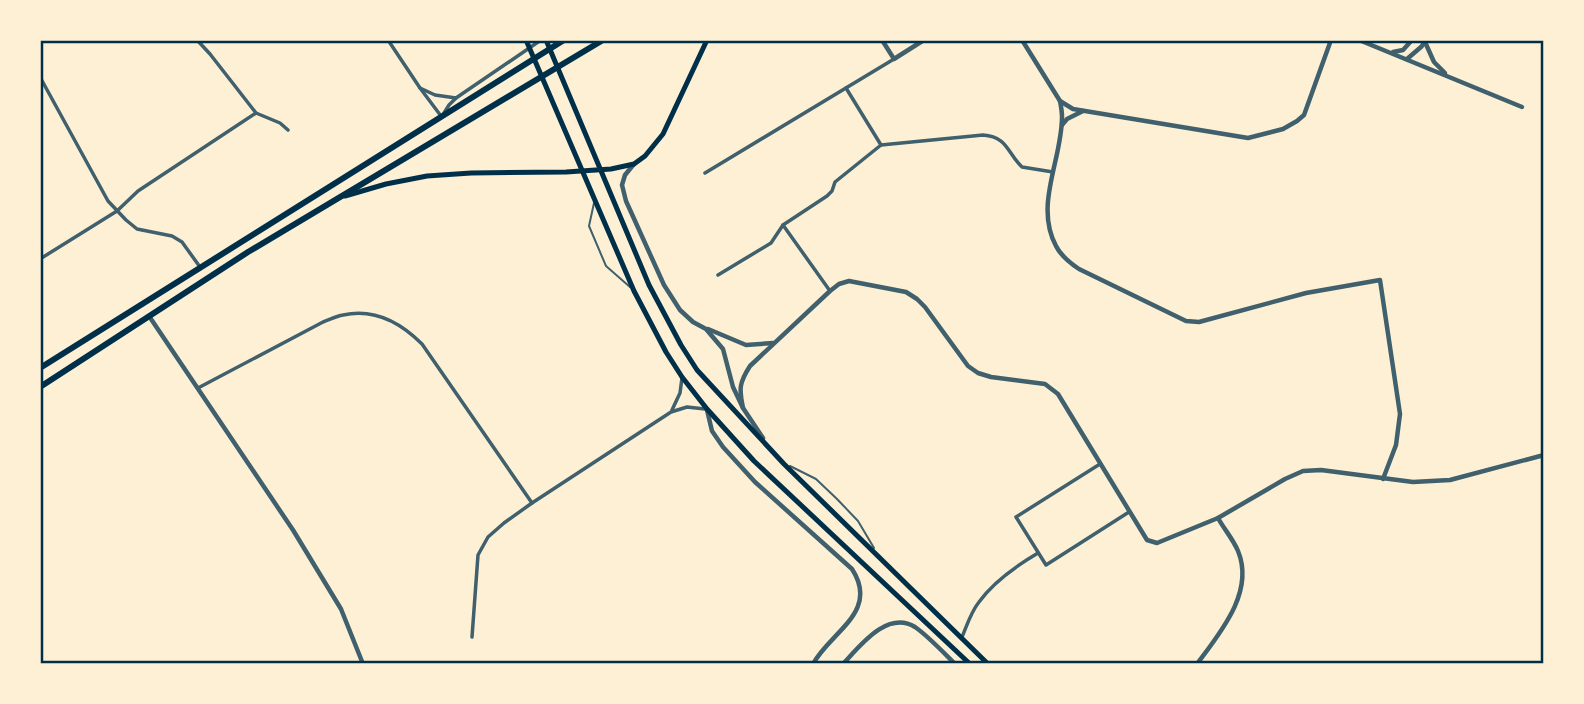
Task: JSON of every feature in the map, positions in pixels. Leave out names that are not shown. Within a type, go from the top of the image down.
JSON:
[{"type":"highway","points":[[40,368],[564,40]]},
{"type":"highway","points":[[40,387],[248,252],[603,40]]},
{"type":"main road","points":[[526,40],[634,291],[682,377],[754,461],[970,664]]},
{"type":"main road","points":[[544,40],[649,285],[697,370],[784,464],[988,664]]},
{"type":"main road","points":[[341,198],[386,184],[427,176],[588,171],[635,163],[645,156],[663,134],[707,40]]},
{"type":"street","points":[[197,40],[256,113],[280,122],[288,130]]},
{"type":"street","points":[[388,40],[442,118],[456,98],[544,40]]},
{"type":"street","points":[[882,40],[894,59]]},
{"type":"street","points":[[705,173],[925,40]]},
{"type":"street","points":[[1022,40],[1060,101],[1073,109],[1248,138],[1283,129],[1304,115],[1331,40]]},
{"type":"street","points":[[1359,40],[1522,107]]},
{"type":"street","points":[[1388,52],[1403,50],[1412,40]]},
{"type":"street","points":[[1406,59],[1426,41],[1434,62],[1451,78]]},
{"type":"street","points":[[40,77],[108,201],[136,229],[172,236],[182,242],[200,267]]},
{"type":"street","points":[[419,88],[435,95],[456,98]]},
{"type":"street","points":[[846,88],[881,145]]},
{"type":"street","points":[[1060,101],[1061,126],[1047,208],[1056,245],[1065,259],[1079,269],[1186,321],[1199,322],[1306,293],[1380,280],[1399,414],[1396,445],[1383,479]]},
{"type":"street","points":[[1061,126],[1067,118],[1084,110]]},
{"type":"street","points":[[40,259],[117,211],[138,191],[256,113]]},
{"type":"street","points":[[718,275],[771,243],[783,225],[827,196],[835,182],[881,145],[992,136],[1004,142],[1022,167],[1053,173]]},
{"type":"street","points":[[635,163],[625,175],[622,185],[626,201],[664,285],[680,310],[706,329],[746,345],[774,342]]},
{"type":"street","points":[[783,225],[830,291]]},
{"type":"street","points":[[743,408],[741,382],[750,366],[830,291],[849,281],[906,292],[917,299],[968,366],[978,373],[1045,384],[1058,394],[1147,540],[1157,543],[1218,518],[1284,478],[1303,471],[1321,470],[1413,482],[1450,480],[1544,455]]},
{"type":"street","points":[[198,388],[323,322],[343,315],[361,313],[392,320],[408,330],[422,344],[532,503]]},
{"type":"street","points":[[149,316],[293,530],[341,609],[363,664]]},
{"type":"street","points":[[706,329],[723,349],[729,374],[743,408],[769,447]]},
{"type":"street","points":[[671,412],[680,393],[682,377]]},
{"type":"street","points":[[471,637],[478,555],[488,537],[532,503],[671,412],[687,407],[707,409],[712,431],[723,447],[755,482],[852,569],[858,578],[859,597],[855,615],[819,653],[813,664]]},
{"type":"street","points":[[1100,464],[1016,517],[1046,565],[1129,512]]},
{"type":"street","points":[[1198,664],[1223,629],[1234,608],[1240,587],[1242,569],[1238,551],[1218,518]]},
{"type":"street","points":[[961,639],[972,613],[986,594],[1011,569],[1038,553]]},
{"type":"street","points":[[843,664],[871,635],[892,624],[902,623],[914,627],[955,664]]},
{"type":"lane","points":[[594,202],[589,226],[606,266],[634,291]]},
{"type":"lane","points":[[784,464],[816,479],[837,499],[861,525],[878,556]]}]
